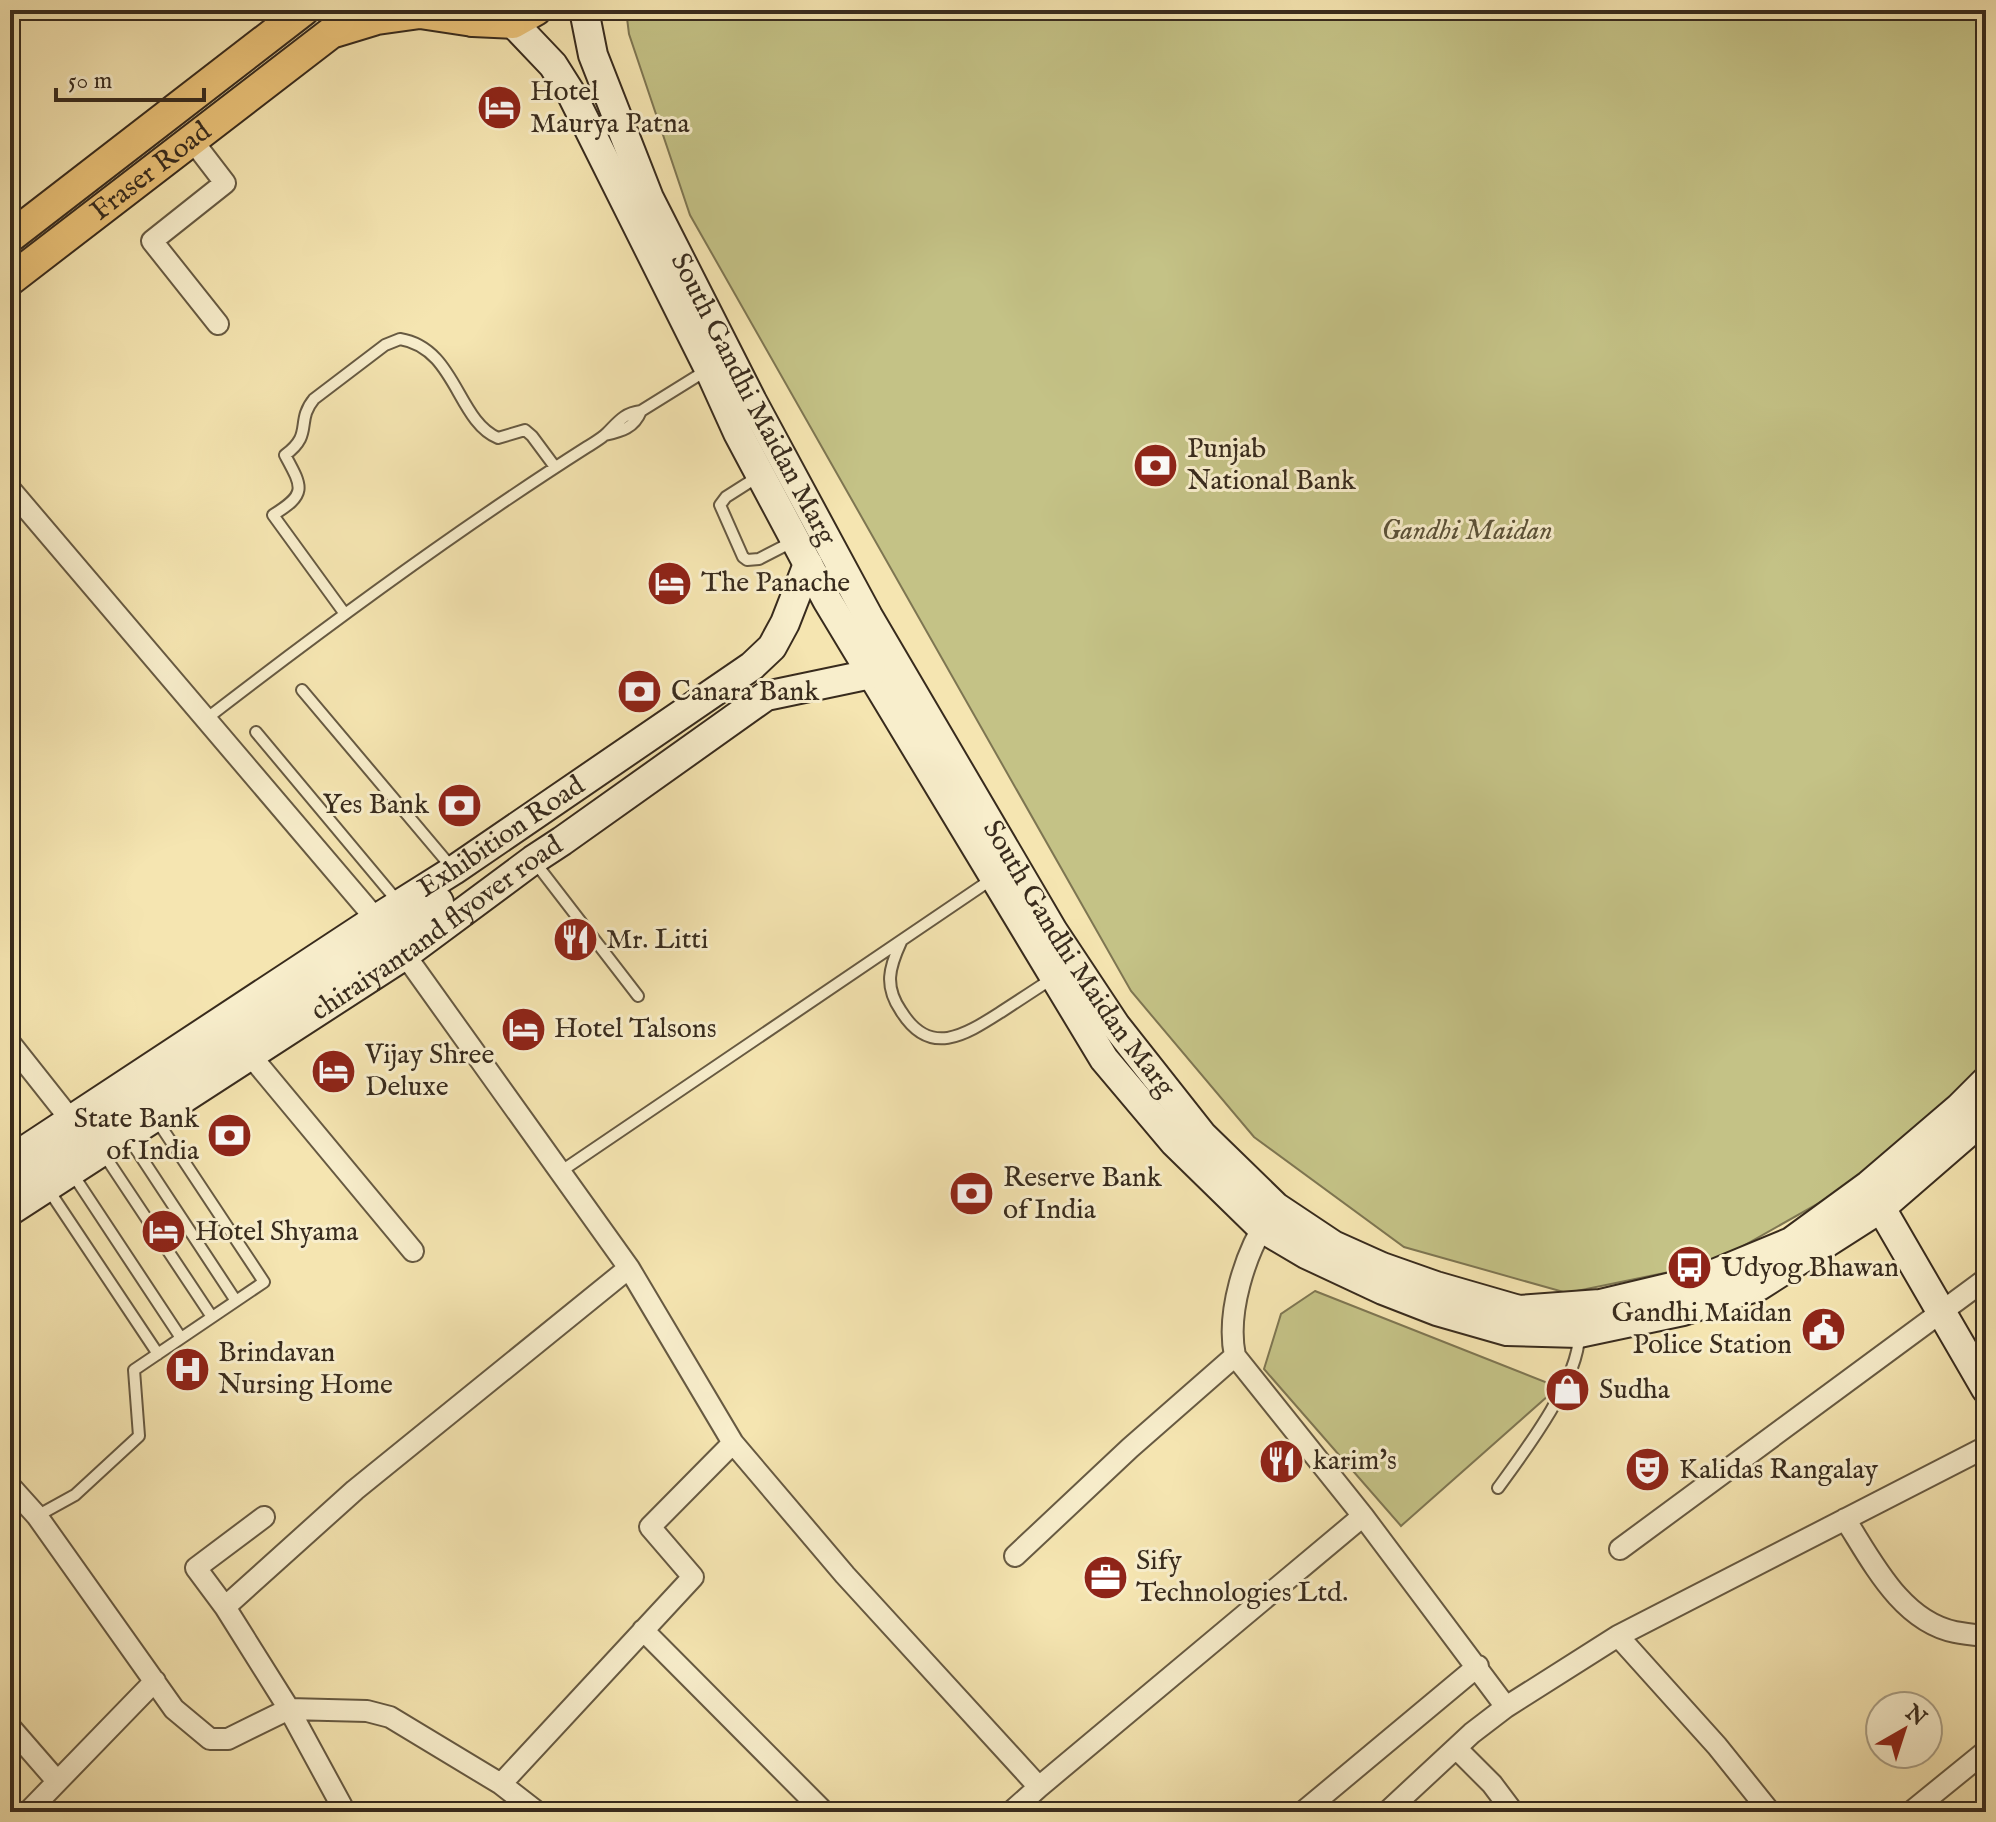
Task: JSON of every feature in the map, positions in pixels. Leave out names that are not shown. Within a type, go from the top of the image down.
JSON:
[{"type":"main road","points":[[10,237],[304,10]]},
{"type":"main road","name":"South Gandhi Maidan Marg","points":[[584,10],[593,55],[649,198],[700,302],[1004,871],[1116,1026],[1269,1217],[1382,1267],[1436,1286],[1519,1310],[1575,1319],[1600,1304],[1697,1281],[1791,1242],[1875,1197]]},
{"type":"main road","name":"Fraser Road","points":[[10,280],[331,33],[377,19],[420,13],[463,16]]},
{"type":"main road","points":[[463,16],[524,16],[572,95],[738,433],[802,552],[871,674],[1004,871],[1055,977],[1104,1059],[1174,1142],[1269,1217]]},
{"type":"main road","name":"Exhibition Road","points":[[10,1160],[454,870],[752,666],[772,647],[785,623],[802,552]]},
{"type":"main road","points":[[868,616],[871,674]]},
{"type":"main road","name":"chiraiyantand flyover road","points":[[10,1211],[405,955],[537,847],[766,696],[871,674]]},
{"type":"main road","points":[[10,1186],[537,847],[546,808]]},
{"type":"main road","points":[[1875,1197],[1986,1081]]},
{"type":"main road","points":[[1875,1197],[1986,1117]]},
{"type":"main road","points":[[1875,1197],[1986,1389]]},
{"type":"street","points":[[192,140],[225,183],[152,241],[218,324]]},
{"type":"street","points":[[10,489],[376,919]]},
{"type":"street","points":[[405,955],[629,1268],[733,1443],[845,1575],[1039,1787]]},
{"type":"street","points":[[10,1043],[71,1120]]},
{"type":"street","points":[[250,1055],[413,1251]]},
{"type":"street","points":[[1269,1217],[1251,1252],[1234,1309],[1231,1337],[1235,1356],[1363,1516],[1506,1707]]},
{"type":"street","points":[[225,1607],[355,1490],[629,1268]]},
{"type":"street","points":[[1620,1549],[1986,1279]]},
{"type":"street","points":[[1015,1556],[1130,1448],[1235,1356]]},
{"type":"street","points":[[501,1784],[693,1577],[650,1527],[733,1443]]},
{"type":"street","points":[[1389,1811],[1456,1748],[1506,1707],[1618,1636],[1986,1447]]},
{"type":"street","points":[[10,1486],[37,1516],[174,1709],[210,1739],[228,1739],[289,1709],[367,1711],[390,1717],[501,1784],[537,1812]]},
{"type":"street","points":[[1011,1812],[1363,1516]]},
{"type":"street","points":[[264,1517],[196,1568],[225,1607],[289,1709],[345,1812]]},
{"type":"street","points":[[1845,1519],[1892,1591],[1928,1622],[1953,1632],[1986,1636]]},
{"type":"street","points":[[643,1630],[824,1812]]},
{"type":"street","points":[[1618,1636],[1717,1746],[1770,1812]]},
{"type":"street","points":[[1303,1812],[1478,1666]]},
{"type":"street","points":[[28,1812],[155,1681]]},
{"type":"street","points":[[10,1727],[57,1781]]},
{"type":"street","points":[[1456,1748],[1492,1784],[1513,1812]]},
{"type":"street","points":[[1911,1812],[1986,1751]]},
{"type":"lane","points":[[345,614],[273,515],[299,496],[300,486],[285,455],[303,437],[307,407],[385,345],[400,339],[426,348],[482,428],[498,438],[525,430],[555,467]]},
{"type":"lane","points":[[206,719],[345,614],[605,435],[617,421],[629,413],[641,411],[709,369]]},
{"type":"lane","points":[[761,475],[726,497],[720,505],[743,557],[747,560],[759,559],[802,552]]},
{"type":"lane","points":[[302,690],[454,870]]},
{"type":"lane","points":[[256,732],[400,904]]},
{"type":"lane","points":[[537,847],[638,996]]},
{"type":"lane","points":[[560,1172],[1004,871]]},
{"type":"lane","points":[[901,942],[890,965],[891,997],[909,1024],[927,1037],[948,1039],[970,1032],[1055,977]]},
{"type":"lane","points":[[37,1516],[75,1495],[139,1436],[134,1370],[264,1282],[155,1117]]},
{"type":"lane","points":[[127,1136],[236,1301]]},
{"type":"lane","points":[[102,1151],[212,1317]]},
{"type":"lane","points":[[71,1171],[181,1338]]},
{"type":"lane","points":[[47,1187],[158,1354]]},
{"type":"lane","points":[[1498,1488],[1539,1428],[1575,1362],[1575,1319]]},
{"type":"green space","name":"Gandhi Maidan","points":[[626,10],[1978,10],[1986,19],[1986,1064],[1888,1164],[1713,1263],[1567,1293],[1404,1247],[1254,1137],[1131,991],[690,215],[629,34]]},
{"type":"green space","points":[[1315,1291],[1558,1387],[1401,1526],[1264,1369],[1281,1314]]},
{"type":"place","name":"Hotel Maurya Patna","points":[[499,108]]},
{"type":"place","name":"Punjab National Bank","points":[[1156,465]]},
{"type":"place","name":"The Panache","points":[[670,583]]},
{"type":"place","name":"Canara Bank","points":[[640,692]]},
{"type":"place","name":"Yes Bank","points":[[460,805]]},
{"type":"place","name":"Mr. Litti","points":[[575,940]]},
{"type":"place","name":"Hotel Talsons","points":[[523,1029]]},
{"type":"place","name":"Vijay Shree Deluxe","points":[[334,1071]]},
{"type":"place","name":"State Bank of India","points":[[230,1135]]},
{"type":"place","name":"Reserve Bank of India","points":[[972,1194]]},
{"type":"place","name":"Hotel Shyama","points":[[164,1232]]},
{"type":"place","name":"Udyog Bhawan","points":[[1690,1268]]},
{"type":"place","name":"Gandhi Maidan Police Station","points":[[1823,1329]]},
{"type":"place","name":"Brindavan Nursing Home","points":[[187,1369]]},
{"type":"place","name":"Sudha","points":[[1568,1390]]},
{"type":"place","name":"karim's","points":[[1282,1461]]},
{"type":"place","name":"Kalidas Rangalay","points":[[1648,1470]]},
{"type":"place","name":"Sify Technologies Ltd.","points":[[1105,1577]]}]
